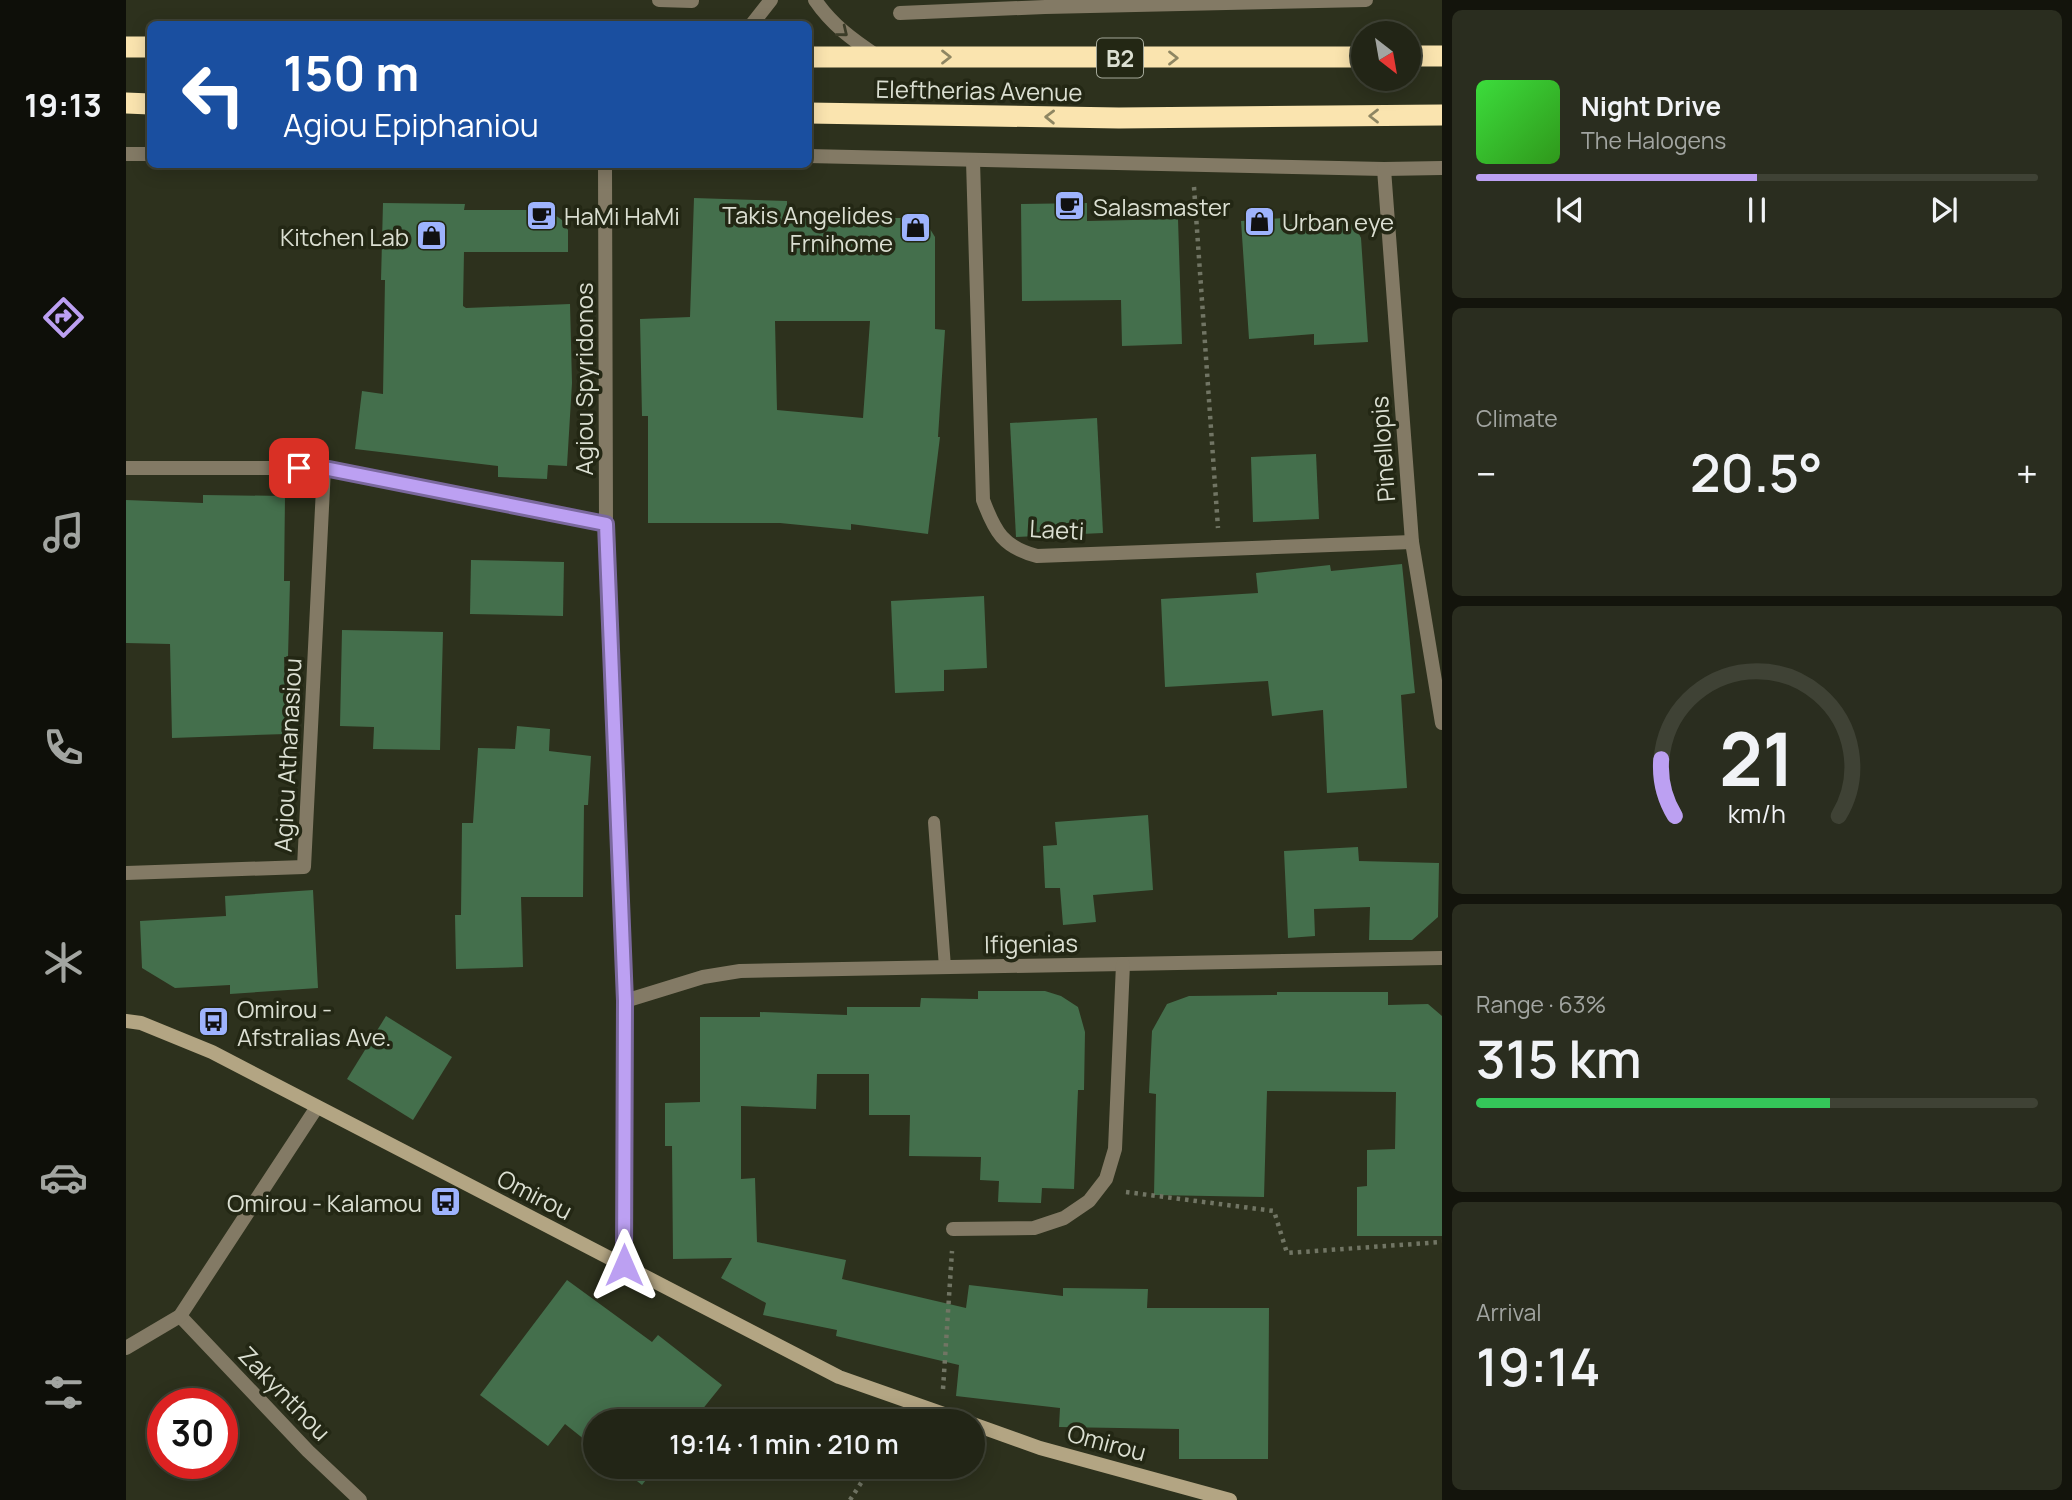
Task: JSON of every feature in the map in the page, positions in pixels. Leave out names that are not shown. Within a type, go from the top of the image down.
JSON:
[{"type":"highway","points":[[126,47],[147,47]]},
{"type":"highway","points":[[1421,57],[1442,56]]},
{"type":"highway","name":"Eleftherias Avenue","points":[[812,57],[1351,57]]},
{"type":"highway","points":[[126,103],[147,104]]},
{"type":"highway","name":"Eleftherias Avenue","points":[[812,113],[1119,118],[1442,115]]},
{"type":"street","points":[[659,0],[692,1]]},
{"type":"street","points":[[754,21],[771,0]]},
{"type":"street","points":[[815,0],[839,29],[877,56]]},
{"type":"street","points":[[900,13],[1045,4],[1366,0]]},
{"type":"street","points":[[126,154],[147,154]]},
{"type":"street","points":[[812,156],[1384,169],[1442,167]]},
{"type":"street","name":"Laeti","points":[[973,161],[983,500],[991,523],[1004,541],[1019,551],[1037,556],[1412,542]]},
{"type":"street","name":"Agiou Spyridonos","points":[[606,168],[606,524],[625,1001],[624,1265]]},
{"type":"street","name":"Pinellopis","points":[[1384,169],[1412,542],[1442,723]]},
{"type":"street","points":[[126,468],[324,468],[606,524]]},
{"type":"street","name":"Agiou Athanasiou","points":[[126,873],[304,867],[324,468]]},
{"type":"street","name":"Ifigenias","points":[[625,1001],[702,976],[723,973],[1442,958]]},
{"type":"street","points":[[953,1229],[1034,1228],[1064,1218],[1089,1201],[1107,1180],[1115,1149],[1123,964]]},
{"type":"street","name":"Omirou","points":[[126,1021],[141,1023],[212,1052],[839,1377],[930,1409]]},
{"type":"street","points":[[126,1348],[180,1316],[317,1107]]},
{"type":"street","name":"Zakynthou","points":[[180,1316],[308,1451],[360,1500]]},
{"type":"street","name":"Omirou","points":[[985,1428],[1041,1448],[1230,1500]]},
{"type":"lane","points":[[934,822],[945,967]]},
{"type":"path","points":[[1193,165],[1219,549]]},
{"type":"path","points":[[1098,1189],[1274,1211],[1287,1253],[1442,1242]]},
{"type":"path","points":[[941,1409],[953,1229]]},
{"type":"path","points":[[850,1500],[864,1479]]},
{"type":"building","points":[[694,198],[787,201],[787,218],[910,218],[922,222],[930,229],[935,237],[935,329],[945,330],[940,437],[928,534],[851,524],[851,530],[780,523],[648,523],[648,416],[642,416],[640,319],[690,317]],"holes":[[[775,321],[870,321],[863,418],[777,410]]]},
{"type":"building","points":[[383,203],[465,204],[464,210],[548,210],[562,220],[568,230],[568,252],[464,252],[463,306],[466,308],[570,304],[572,383],[567,466],[548,465],[547,479],[498,477],[498,466],[355,449],[362,391],[383,394]]},
{"type":"building","points":[[1087,203],[1087,221],[1178,219],[1182,344],[1122,346],[1121,300],[1022,301],[1021,204]]},
{"type":"building","points":[[1283,218],[1284,225],[1341,221],[1356,228],[1361,238],[1368,342],[1314,345],[1314,334],[1249,339],[1241,221]]},
{"type":"building","points":[[1097,418],[1103,533],[1016,537],[1010,423]]},
{"type":"building","points":[[1316,454],[1319,519],[1253,522],[1251,457]]},
{"type":"building","points":[[203,495],[285,496],[284,581],[290,581],[288,657],[284,657],[286,734],[172,738],[170,644],[126,643],[126,500],[203,503]]},
{"type":"building","points":[[471,560],[564,562],[563,616],[470,614]]},
{"type":"building","points":[[1402,564],[1415,693],[1401,695],[1407,788],[1327,793],[1323,710],[1272,716],[1268,681],[1165,687],[1161,599],[1258,593],[1256,573],[1330,565],[1331,571]]},
{"type":"building","points":[[984,596],[987,668],[944,670],[944,691],[895,693],[891,601]]},
{"type":"building","points":[[342,630],[443,632],[440,750],[373,749],[374,727],[340,726]]},
{"type":"building","points":[[517,726],[550,729],[549,751],[591,756],[588,805],[584,805],[583,897],[521,897],[523,967],[456,969],[455,915],[461,915],[462,823],[473,823],[478,748],[515,749]]},
{"type":"building","points":[[1148,815],[1153,890],[1093,895],[1096,922],[1063,925],[1060,888],[1045,888],[1043,846],[1057,845],[1055,822]]},
{"type":"building","points":[[1358,847],[1359,861],[1439,863],[1438,917],[1412,940],[1369,940],[1370,907],[1314,909],[1315,936],[1288,938],[1284,851]]},
{"type":"building","points":[[313,890],[318,988],[230,994],[230,985],[175,988],[142,968],[140,921],[226,916],[225,896]]},
{"type":"building","points":[[978,991],[1045,991],[1061,996],[1078,1007],[1085,1032],[1084,1090],[1078,1090],[1074,1189],[1042,1188],[1041,1203],[998,1202],[999,1181],[980,1180],[981,1157],[909,1156],[910,1115],[869,1115],[869,1074],[817,1074],[816,1109],[741,1106],[741,1179],[755,1178],[757,1242],[846,1260],[842,1279],[966,1308],[969,1285],[1063,1296],[1063,1288],[1148,1289],[1147,1308],[1269,1308],[1268,1459],[1179,1459],[1179,1429],[1059,1427],[1060,1408],[956,1396],[959,1365],[836,1336],[837,1330],[763,1315],[766,1303],[721,1278],[732,1258],[673,1259],[672,1146],[665,1146],[665,1103],[700,1102],[700,1017],[760,1017],[760,1012],[847,1015],[847,1007],[920,1007],[921,998],[978,999]]},
{"type":"building","points":[[1277,992],[1388,992],[1388,1005],[1428,1004],[1442,1016],[1442,1236],[1357,1236],[1357,1187],[1367,1186],[1367,1150],[1395,1149],[1396,1092],[1267,1091],[1264,1197],[1154,1195],[1156,1094],[1149,1093],[1152,1031],[1167,1004],[1189,996],[1277,995]]},
{"type":"building","points":[[386,1016],[452,1057],[413,1120],[347,1079]]},
{"type":"building","points":[[567,1280],[652,1342],[658,1335],[722,1385],[703,1409],[583,1409],[583,1438],[565,1424],[548,1446],[480,1395]]},
{"type":"building","points":[[634,1479],[647,1479],[642,1485]]},
{"type":"place","name":"Salasmaster","points":[[1070,206]]},
{"type":"place","name":"HaMi HaMi","points":[[541,215]]},
{"type":"place","name":"Urban eye","points":[[1259,221]]},
{"type":"place","name":"Takis Angelides Frnihome","points":[[916,228]]},
{"type":"place","name":"Kitchen Lab","points":[[432,236]]},
{"type":"place","name":"Omirou - Afstralias Ave.","points":[[214,1022]]},
{"type":"place","name":"Omirou - Kalamou","points":[[445,1202]]},
{"type":"route","points":[[299,468],[324,468],[606,524],[625,1001],[624,1265]]}]
